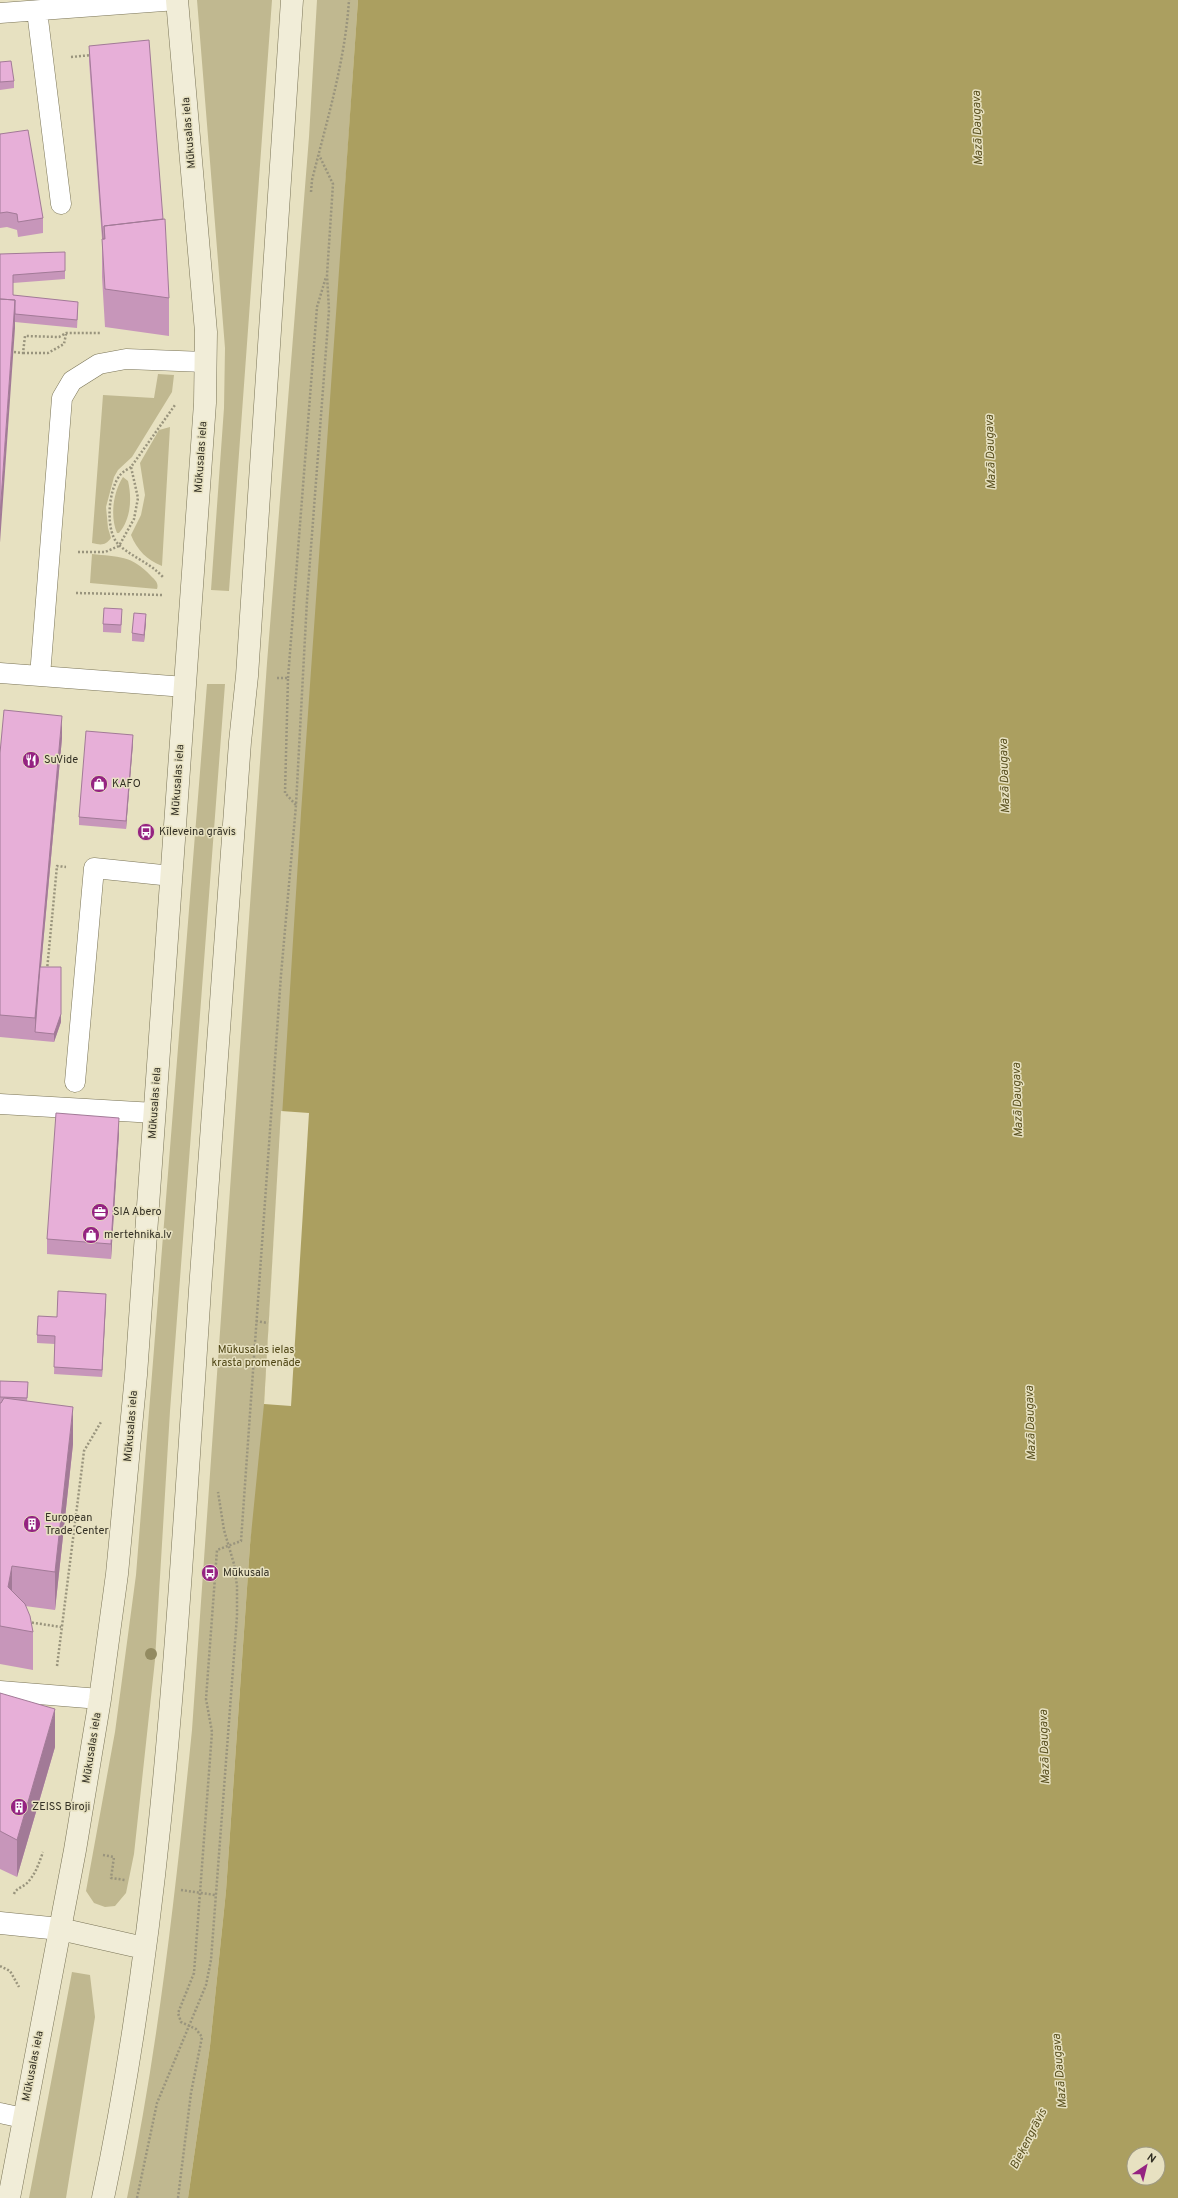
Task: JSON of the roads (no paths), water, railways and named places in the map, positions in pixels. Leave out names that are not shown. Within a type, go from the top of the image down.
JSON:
[{"type":"main road","name":"Mūkusalas iela","points":[[9,2198],[75,1850],[100,1699],[117,1574],[130,1434],[172,876],[204,403],[206,332],[177,0]]},
{"type":"main road","points":[[103,2198],[119,2121],[144,1948],[176,1663],[203,1236],[246,676],[292,0]]},
{"type":"main road","points":[[60,1929],[144,1948]]},
{"type":"street","points":[[1,1923],[60,1929]]},
{"type":"lane","points":[[0,13],[37,12],[177,0]]},
{"type":"lane","points":[[37,12],[61,204]]},
{"type":"lane","points":[[40,676],[62,398],[72,381],[99,364],[126,359],[205,362]]},
{"type":"lane","points":[[0,673],[185,687]]},
{"type":"lane","points":[[75,1082],[94,868],[172,876]]},
{"type":"lane","points":[[0,1104],[154,1113]]},
{"type":"lane","points":[[0,1691],[100,1699]]},
{"type":"lane","points":[[0,2113],[23,2118]]},
{"type":"water","points":[[358,0],[1178,0],[1178,2198],[188,2198],[210,2046],[226,1891],[250,1545],[264,1404],[301,813]]},
{"type":"place","name":"SuVide","points":[[31,760]]},
{"type":"place","name":"KAFO","points":[[99,784]]},
{"type":"place","name":"Kīleveina grāvis","points":[[146,832]]},
{"type":"place","name":"SIA Abero","points":[[100,1212]]},
{"type":"place","name":"mertehnika.lv","points":[[91,1235]]},
{"type":"place","name":"European Trade Center","points":[[32,1524]]},
{"type":"place","name":"Mūkusala","points":[[210,1573]]},
{"type":"place","name":"ZEISS Biroji","points":[[19,1807]]},
{"type":"water label","name":"Mazā Daugava","points":[[978,128]]},
{"type":"water label","name":"Mazā Daugava","points":[[991,452]]},
{"type":"water label","name":"Mazā Daugava","points":[[1005,776]]},
{"type":"water label","name":"Mazā Daugava","points":[[1018,1100]]},
{"type":"water label","name":"Mazā Daugava","points":[[1031,1423]]},
{"type":"water label","name":"Mazā Daugava","points":[[1045,1747]]},
{"type":"water label","name":"Mazā Daugava","points":[[1060,2071]]},
{"type":"water label","name":"Bieķengrāvis","points":[[1029,2139]]},
{"type":"park label","name":"Mūkusalas ielas krasta promenāde","points":[[256,1356]]}]
